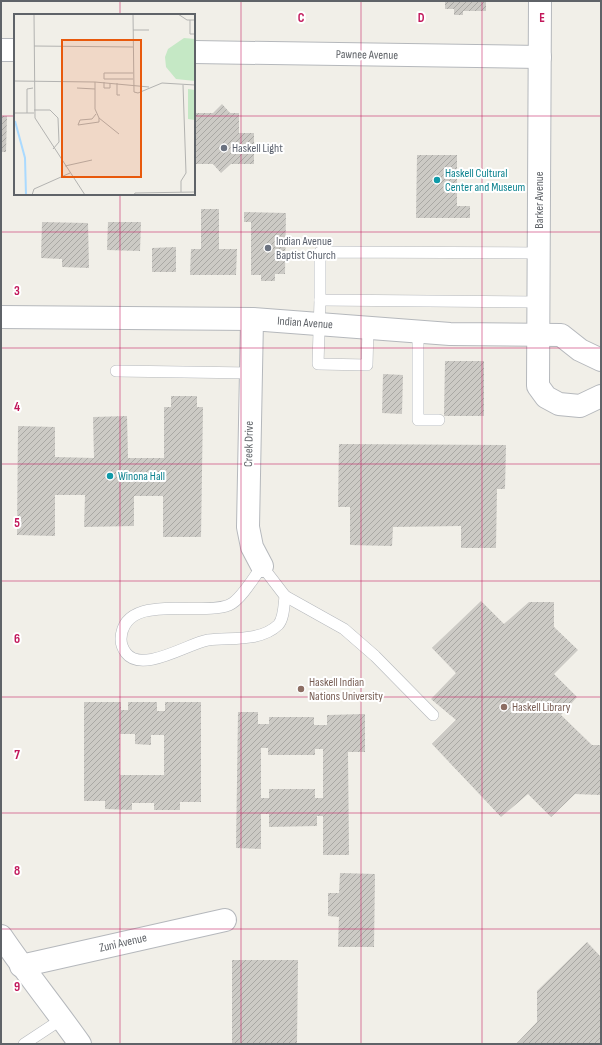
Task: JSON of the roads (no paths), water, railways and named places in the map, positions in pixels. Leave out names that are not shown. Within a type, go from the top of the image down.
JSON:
[{"type":"street","name":"Barker Avenue","points":[[540,1],[538,386],[546,397],[559,404],[580,406],[601,396]]},
{"type":"street","points":[[1,50],[14,50]]},
{"type":"street","name":"Pawnee Avenue","points":[[195,52],[540,57]]},
{"type":"street","name":"Indian Avenue","points":[[1,317],[252,319],[450,334],[562,335],[580,350],[601,360]]},
{"type":"street","name":"Creek Drive","points":[[252,319],[248,527],[252,547],[262,566]]},
{"type":"street","name":"Zuni Avenue","points":[[21,966],[225,920]]},
{"type":"street","points":[[1,936],[21,966],[80,1044]]},
{"type":"lane","points":[[368,328],[367,364],[318,364],[320,324],[320,252],[539,253]]},
{"type":"lane","points":[[320,300],[539,302]]},
{"type":"lane","points":[[418,331],[418,420],[439,420]]},
{"type":"lane","points":[[116,371],[251,373]]},
{"type":"lane","points":[[285,596],[280,624],[267,634],[239,639],[207,640],[159,658],[140,661],[130,658],[123,648],[121,639],[124,626],[134,614],[147,610],[218,608],[230,605],[245,590],[262,566],[285,596],[344,629],[375,656],[433,715]]},
{"type":"lane","points":[[24,1044],[62,1019]]},
{"type":"place","name":"Haskell Light","points":[[224,148]]},
{"type":"place","name":"Haskell Cultural Center and Museum","points":[[437,180]]},
{"type":"place","name":"Indian Avenue Baptist Church","points":[[268,248]]},
{"type":"place","name":"Winona Hall","points":[[110,476]]},
{"type":"place","name":"Haskell Indian Nations University","points":[[301,689]]},
{"type":"place","name":"Haskell Library","points":[[504,707]]}]
